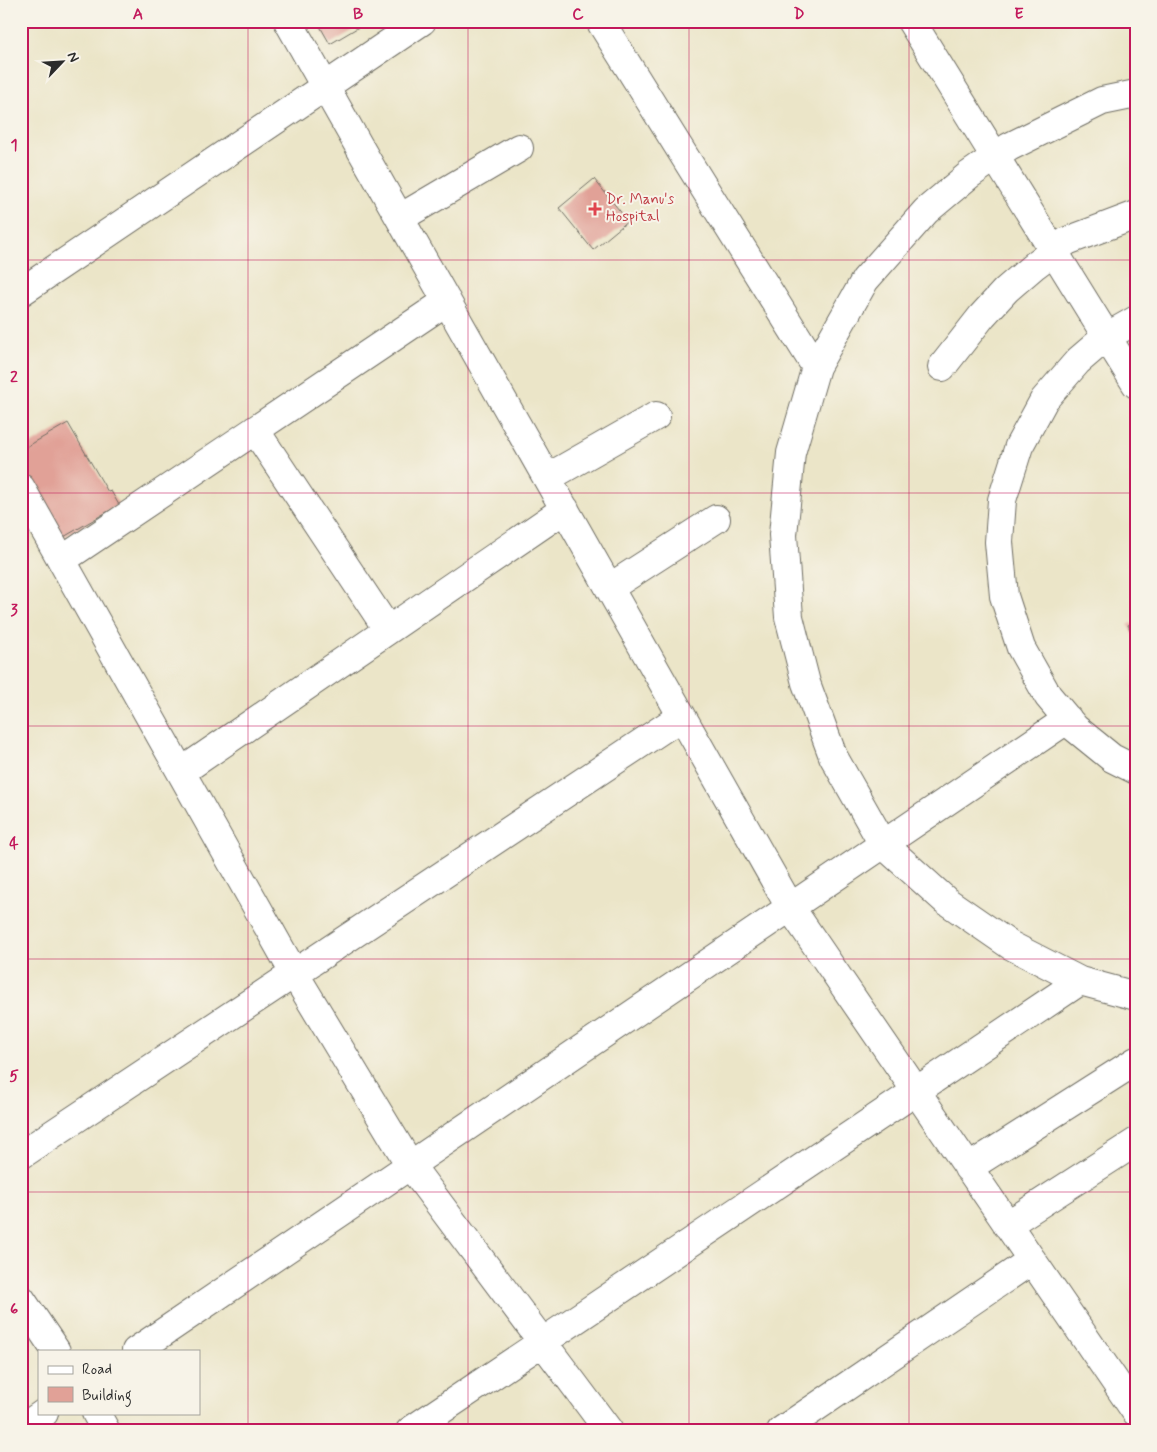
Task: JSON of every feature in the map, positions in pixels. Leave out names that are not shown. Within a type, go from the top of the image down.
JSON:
[{"type":"street","points":[[288,21],[790,907],[1032,1260],[1126,1376],[1136,1412]]},
{"type":"street","points":[[21,292],[422,21]]},
{"type":"street","points":[[600,21],[816,367]]},
{"type":"street","points":[[911,21],[1002,152],[1060,246],[1121,328],[1136,352]]},
{"type":"street","points":[[931,21],[1002,152]]},
{"type":"street","points":[[1136,94],[1102,101],[1002,152],[969,175],[926,211],[865,280],[816,367],[791,453],[783,535],[789,617],[806,683],[833,756],[883,844],[954,906],[1010,945],[1080,980],[1136,996]]},
{"type":"street","points":[[400,218],[519,148]]},
{"type":"street","points":[[942,367],[982,316],[1006,290],[1060,246],[1136,215]]},
{"type":"street","points":[[62,560],[447,301]]},
{"type":"street","points":[[1121,328],[1136,384]]},
{"type":"street","points":[[1121,328],[1078,360],[1044,400],[1019,446],[1002,500],[999,542],[1004,596],[1020,648],[1048,696],[1075,728],[1112,758],[1136,770]]},
{"type":"street","points":[[547,478],[656,416]]},
{"type":"street","points":[[255,430],[388,630]]},
{"type":"street","points":[[21,488],[294,973],[410,1165],[609,1431]]},
{"type":"street","points":[[181,772],[564,509]]},
{"type":"street","points":[[609,588],[716,519]]},
{"type":"street","points":[[21,1155],[682,716]]},
{"type":"street","points":[[137,1350],[1068,719]]},
{"type":"street","points":[[410,1431],[1080,980]]},
{"type":"street","points":[[968,1168],[1136,1061]]},
{"type":"street","points":[[1007,1225],[1136,1142]]},
{"type":"street","points":[[780,1431],[1032,1260]]},
{"type":"street","points":[[21,1299],[55,1350]]},
{"type":"street","points":[[21,1429],[43,1414]]},
{"type":"street","points":[[97,1414],[106,1431]]},
{"type":"building","points":[[317,21],[369,21],[330,44]]},
{"type":"building","points":[[594,179],[628,221],[593,250],[559,208]]},
{"type":"building","points":[[68,423],[108,492],[111,491],[119,505],[62,538],[21,468],[21,450]]},
{"type":"building","points":[[1132,623],[1136,629],[1136,642],[1128,625]]},
{"type":"place","name":"Dr. Manu's Hospital","points":[[595,209]]}]
